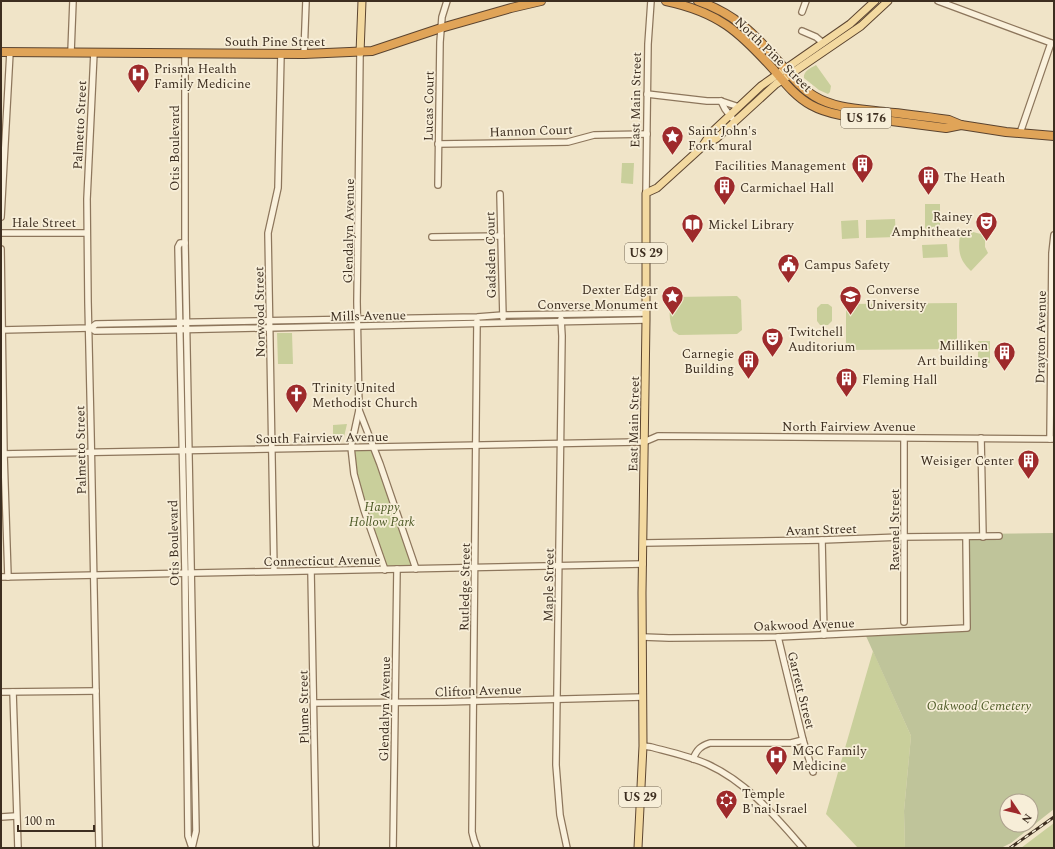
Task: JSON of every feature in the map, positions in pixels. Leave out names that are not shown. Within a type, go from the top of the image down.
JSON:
[{"type":"highway","name":"South Pine Street","points":[[1,52],[304,54],[372,51],[441,28],[509,8],[541,1]]},
{"type":"highway","name":"North Pine Street","points":[[666,1],[693,8],[719,19],[740,34],[801,99],[822,110],[845,116],[946,128],[961,126],[1054,136]]},
{"type":"highway","name":"North Pine Street","points":[[698,1],[722,11],[746,27],[761,41],[802,88],[823,101],[845,107],[949,120],[961,126]]},
{"type":"main road","points":[[360,52],[362,1]]},
{"type":"main road","points":[[788,72],[823,43],[858,18],[875,1]]},
{"type":"main road","points":[[646,193],[657,188],[701,148],[718,138],[739,107],[761,86],[780,77],[861,26],[888,1]]},
{"type":"main road","points":[[732,118],[766,92],[780,77]]},
{"type":"main road","name":"East Main Street","points":[[638,848],[643,746],[646,193]]},
{"type":"street","points":[[71,52],[73,1]]},
{"type":"street","points":[[304,54],[306,1]]},
{"type":"street","name":"Lucas Court","points":[[438,185],[441,28],[442,17],[447,1]]},
{"type":"street","name":"East Main Street","points":[[646,193],[648,44],[651,1]]},
{"type":"street","points":[[802,12],[806,1]]},
{"type":"street","points":[[938,1],[1052,43],[1020,133]]},
{"type":"street","points":[[802,31],[823,43]]},
{"type":"street","points":[[1,217],[10,52]]},
{"type":"street","name":"Palmetto Street","points":[[94,52],[88,151],[87,233],[99,848]]},
{"type":"street","name":"Glendalyn Avenue","points":[[360,52],[357,320],[359,410],[351,447],[354,474],[364,510],[385,570]]},
{"type":"street","name":"Otis Boulevard","points":[[184,53],[186,323],[196,831],[192,848]]},
{"type":"street","name":"Norwood Street","points":[[274,571],[268,233],[278,188],[281,53]]},
{"type":"street","points":[[648,94],[721,101],[739,107]]},
{"type":"street","points":[[721,101],[732,118]]},
{"type":"street","name":"Hannon Court","points":[[438,144],[568,142],[594,135],[646,134]]},
{"type":"street","name":"Gadsden Court","points":[[500,194],[503,322]]},
{"type":"street","name":"Hale Street","points":[[1,233],[87,233]]},
{"type":"street","points":[[432,237],[501,236]]},
{"type":"street","name":"Drayton Avenue","points":[[1052,439],[1054,236]]},
{"type":"street","name":"Otis Boulevard","points":[[185,243],[180,243],[178,247],[185,573],[188,836],[192,848]]},
{"type":"street","points":[[1,249],[2,454],[8,577]]},
{"type":"street","name":"Mills Avenue","points":[[89,328],[96,324],[357,320],[503,315],[646,316]]},
{"type":"street","name":"Maple Street","points":[[560,315],[557,781],[560,815],[567,848]]},
{"type":"street","name":"Mills Avenue","points":[[2,330],[89,328],[95,331],[357,327],[503,322],[561,322],[646,316]]},
{"type":"street","name":"Rutledge Street","points":[[477,317],[472,832],[477,848]]},
{"type":"street","name":"Glendalyn Avenue","points":[[359,410],[416,569]]},
{"type":"street","name":"North Fairview Avenue","points":[[644,442],[658,436],[1052,439]]},
{"type":"street","name":"Ravenel Street","points":[[904,438],[904,622]]},
{"type":"street","points":[[981,438],[982,537]]},
{"type":"street","name":"South Fairview Avenue","points":[[2,454],[644,442]]},
{"type":"street","name":"Avant Street","points":[[644,543],[999,536]]},
{"type":"street","name":"Oakwood Avenue","points":[[643,637],[778,637],[967,628],[966,537]]},
{"type":"street","points":[[822,540],[824,635]]},
{"type":"street","name":"Connecticut Avenue","points":[[1,577],[643,564]]},
{"type":"street","name":"Glendalyn Avenue","points":[[393,848],[397,569]]},
{"type":"street","name":"Plume Street","points":[[311,571],[316,844]]},
{"type":"street","name":"Garrett Street","points":[[778,637],[803,740],[813,772]]},
{"type":"street","points":[[1,692],[96,691]]},
{"type":"street","points":[[13,692],[18,848]]},
{"type":"street","name":"Clifton Avenue","points":[[314,703],[643,697]]},
{"type":"street","points":[[693,759],[697,750],[701,746],[710,743],[791,743],[803,740]]},
{"type":"street","points":[[643,746],[651,746],[693,759],[722,772],[747,789],[804,848]]},
{"type":"street","points":[[1,817],[16,816]]},
{"type":"green space","points":[[816,65],[831,86],[828,94],[819,90],[804,78],[805,73]]},
{"type":"green space","points":[[622,163],[634,163],[633,184],[621,183]]},
{"type":"green space","points":[[925,204],[940,204],[940,229],[925,229]]},
{"type":"green space","points":[[895,219],[896,237],[866,238],[866,220]]},
{"type":"green space","points":[[858,220],[859,238],[842,239],[841,221]]},
{"type":"green space","points":[[961,229],[985,235],[985,247],[988,253],[971,271],[961,257],[959,241]]},
{"type":"green space","points":[[947,244],[948,257],[923,258],[922,245]]},
{"type":"green space","points":[[737,296],[741,300],[742,330],[737,334],[679,335],[673,331],[670,309],[676,297]]},
{"type":"green space","points":[[957,303],[957,349],[846,350],[846,304]]},
{"type":"green space","points":[[821,304],[828,304],[832,307],[832,321],[828,325],[820,325],[817,321],[817,308]]},
{"type":"green space","points":[[277,333],[292,333],[293,364],[278,364]]},
{"type":"green space","points":[[978,341],[990,341],[990,363],[978,364]]},
{"type":"green space","points":[[347,424],[344,437],[333,438],[333,425]]},
{"type":"green space","name":"Happy Hollow Park","points":[[351,447],[373,447],[416,569],[385,570],[364,510]]},
{"type":"green space","name":"Oakwood Cemetery","points":[[1054,533],[1054,809],[1039,821],[1039,793],[999,793],[999,833],[1024,833],[1011,843],[1001,848],[905,848],[904,811],[911,736],[866,636],[969,630],[967,534]]},
{"type":"green space","points":[[873,651],[911,736],[904,811],[905,848],[858,848],[826,814]]},
{"type":"green space","points":[[1054,823],[1054,848],[1021,848]]},
{"type":"railway","points":[[1010,848],[1054,817]]},
{"type":"place","name":"Prisma Health Family Medicine","points":[[139,94]]},
{"type":"place","name":"Saint John's Fork mural","points":[[673,156]]},
{"type":"place","name":"Facilities Management","points":[[862,184]]},
{"type":"place","name":"The Heath","points":[[929,196]]},
{"type":"place","name":"Carmichael Hall","points":[[724,206]]},
{"type":"place","name":"Rainey Amphitheater","points":[[987,242]]},
{"type":"place","name":"Mickel Library","points":[[692,244]]},
{"type":"place","name":"Campus Safety","points":[[788,284]]},
{"type":"place","name":"Dexter Edgar Converse Monument","points":[[673,316]]},
{"type":"place","name":"Converse University","points":[[851,316]]},
{"type":"place","name":"Twitchell Auditorium","points":[[772,358]]},
{"type":"place","name":"Milliken Art building","points":[[1004,372]]},
{"type":"place","name":"Carnegie Building","points":[[749,380]]},
{"type":"place","name":"Fleming Hall","points":[[847,398]]},
{"type":"place","name":"Trinity United Methodist Church","points":[[296,414]]},
{"type":"place","name":"Weisiger Center","points":[[1029,480]]},
{"type":"place","name":"MGC Family Medicine","points":[[776,776]]},
{"type":"place","name":"Temple B'nai Israel","points":[[727,820]]}]
